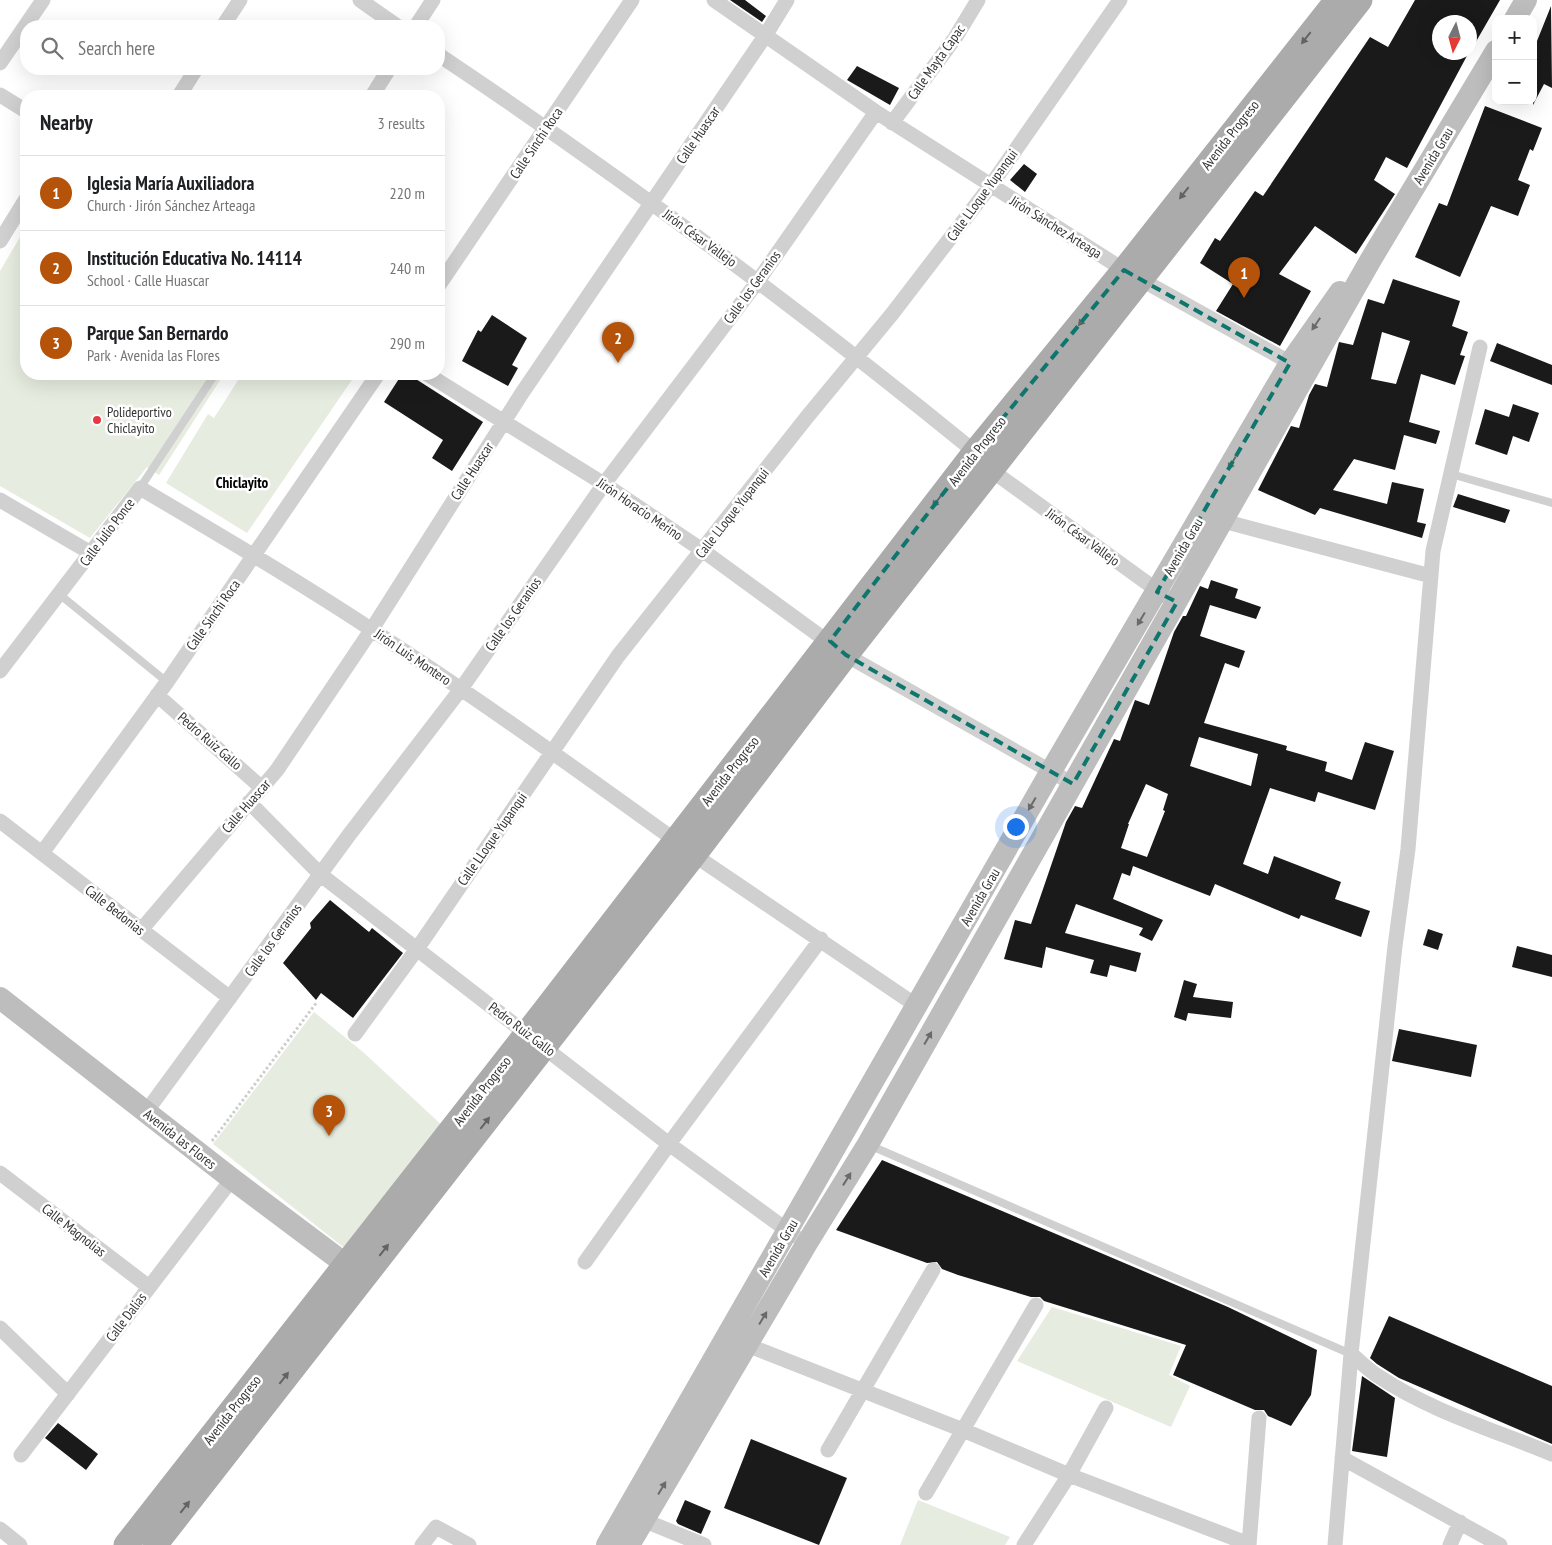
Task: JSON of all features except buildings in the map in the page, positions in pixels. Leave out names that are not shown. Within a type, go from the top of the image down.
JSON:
[{"type":"main road","name":"Avenida Progreso","points":[[1132,274],[1337,0]]},
{"type":"main road","name":"Avenida Progreso","points":[[126,1545],[355,1271],[685,848],[983,461],[1132,274],[1360,0]]},
{"type":"main road","name":"Avenida Progreso","points":[[155,1545],[355,1271]]},
{"type":"street","points":[[29,20],[43,0]]},
{"type":"street","points":[[227,20],[240,0]]},
{"type":"street","points":[[360,0],[388,20]]},
{"type":"street","points":[[420,20],[433,0]]},
{"type":"street","name":"Calle Sinchi Roca","points":[[445,276],[632,0]]},
{"type":"street","name":"Jirón Sánchez Arteaga","points":[[714,0],[892,123],[1132,274],[1299,368]]},
{"type":"street","name":"Calle Huascar","points":[[142,930],[248,802],[277,770],[372,629],[504,421],[766,36],[787,0]]},
{"type":"street","name":"Calle Mayta Capac","points":[[892,123],[955,38],[978,0]]},
{"type":"street","name":"Calle LLoque Yupanqui","points":[[355,1034],[417,949],[618,656],[991,185],[1120,0]]},
{"type":"street","points":[[1517,15],[1526,0]]},
{"type":"street","points":[[0,63],[20,34]]},
{"type":"street","name":"Avenida Grau","points":[[628,1545],[868,1144],[1224,521],[1329,305],[1370,261],[1492,58]]},
{"type":"street","name":"Jirón César Vallejo","points":[[445,59],[546,127],[758,280],[857,356],[983,461],[1157,592],[1177,602]]},
{"type":"street","points":[[183,90],[192,75]]},
{"type":"street","points":[[376,90],[385,75]]},
{"type":"street","points":[[0,95],[20,107]]},
{"type":"street","name":"Calle los Geranios","points":[[146,1112],[461,689],[604,484],[758,280],[876,112]]},
{"type":"street","points":[[0,241],[20,209]]},
{"type":"street","points":[[1335,1545],[1351,1354],[1395,946],[1408,849],[1433,552],[1480,347]]},
{"type":"street","name":"Avenida Grau","points":[[607,1545],[1051,771],[1157,592],[1299,368]]},
{"type":"street","name":"Calle Sinchi Roca","points":[[42,853],[167,682],[374,380]]},
{"type":"street","name":"Jirón Horacio Merino","points":[[437,380],[604,484],[702,550],[838,648],[1073,784]]},
{"type":"street","name":"Calle Julio Ponce","points":[[0,671],[140,488]]},
{"type":"street","name":"Jirón Luis Montero","points":[[140,488],[254,555],[372,629],[553,752],[685,848],[917,1006]]},
{"type":"street","points":[[0,500],[91,554]]},
{"type":"street","points":[[1224,521],[1431,576]]},
{"type":"street","name":"Pedro Ruiz Gallo","points":[[157,695],[262,788]]},
{"type":"street","name":"Pedro Ruiz Gallo","points":[[248,802],[321,875],[669,1144],[788,1232],[807,1243]]},
{"type":"street","name":"Calle Bedonias","points":[[0,821],[230,998]]},
{"type":"street","points":[[585,1262],[669,1144],[821,939]]},
{"type":"street","name":"Avenida las Flores","points":[[0,998],[232,1179],[355,1271]]},
{"type":"street","name":"Calle Magnolias","points":[[0,1173],[149,1287]]},
{"type":"street","name":"Calle Dalias","points":[[22,1455],[232,1179]]},
{"type":"street","points":[[828,1450],[933,1270]]},
{"type":"street","points":[[926,1492],[1036,1305]]},
{"type":"street","points":[[0,1328],[68,1394]]},
{"type":"street","points":[[747,1345],[963,1430],[1069,1475],[1249,1545],[1259,1418]]},
{"type":"street","points":[[1351,1354],[1378,1376],[1420,1398],[1552,1454]]},
{"type":"street","points":[[1024,1545],[1069,1475],[1106,1408]]},
{"type":"street","points":[[1342,1458],[1500,1545]]},
{"type":"street","points":[[643,1520],[704,1545]]},
{"type":"street","points":[[1450,1545],[1460,1522]]},
{"type":"street","points":[[422,1545],[436,1527],[469,1545]]},
{"type":"street","points":[[0,1529],[20,1545]]},
{"type":"lane","points":[[140,488],[211,380]]},
{"type":"lane","points":[[1451,474],[1552,503]]},
{"type":"lane","points":[[59,594],[167,682]]},
{"type":"lane","points":[[868,1144],[1351,1354]]},
{"type":"path","points":[[201,1155],[317,1002]]},
{"type":"highlighted area","points":[[1124,270],[1290,363],[1157,592],[1177,602],[1073,784],[846,655],[830,641],[975,452]]},
{"type":"shaded area","name":"Polideportivo Chiclayito","points":[[20,237],[20,380],[220,380],[159,475],[147,467],[90,538],[0,486],[0,271]]},
{"type":"shaded area","points":[[238,380],[352,380],[247,533],[166,483],[208,414],[214,418]]},
{"type":"shaded area","points":[[314,1012],[363,1052],[445,1128],[347,1250],[213,1144]]},
{"type":"shaded area","points":[[1052,1307],[1181,1346],[1169,1375],[1190,1386],[1171,1427],[1017,1361]]},
{"type":"shaded area","points":[[918,1500],[1010,1537],[1005,1545],[900,1545]]},
{"type":"place","name":"Iglesia María Auxiliadora","points":[[1244,298]]},
{"type":"place","name":"Institución Educativa No. 14114","points":[[618,363]]},
{"type":"place","name":"Polideportivo Chiclayito","points":[[97,420]]},
{"type":"place","name":"Parque San Bernardo","points":[[329,1136]]},
{"type":"district","name":"Chiclayito","points":[[242,482]]}]
